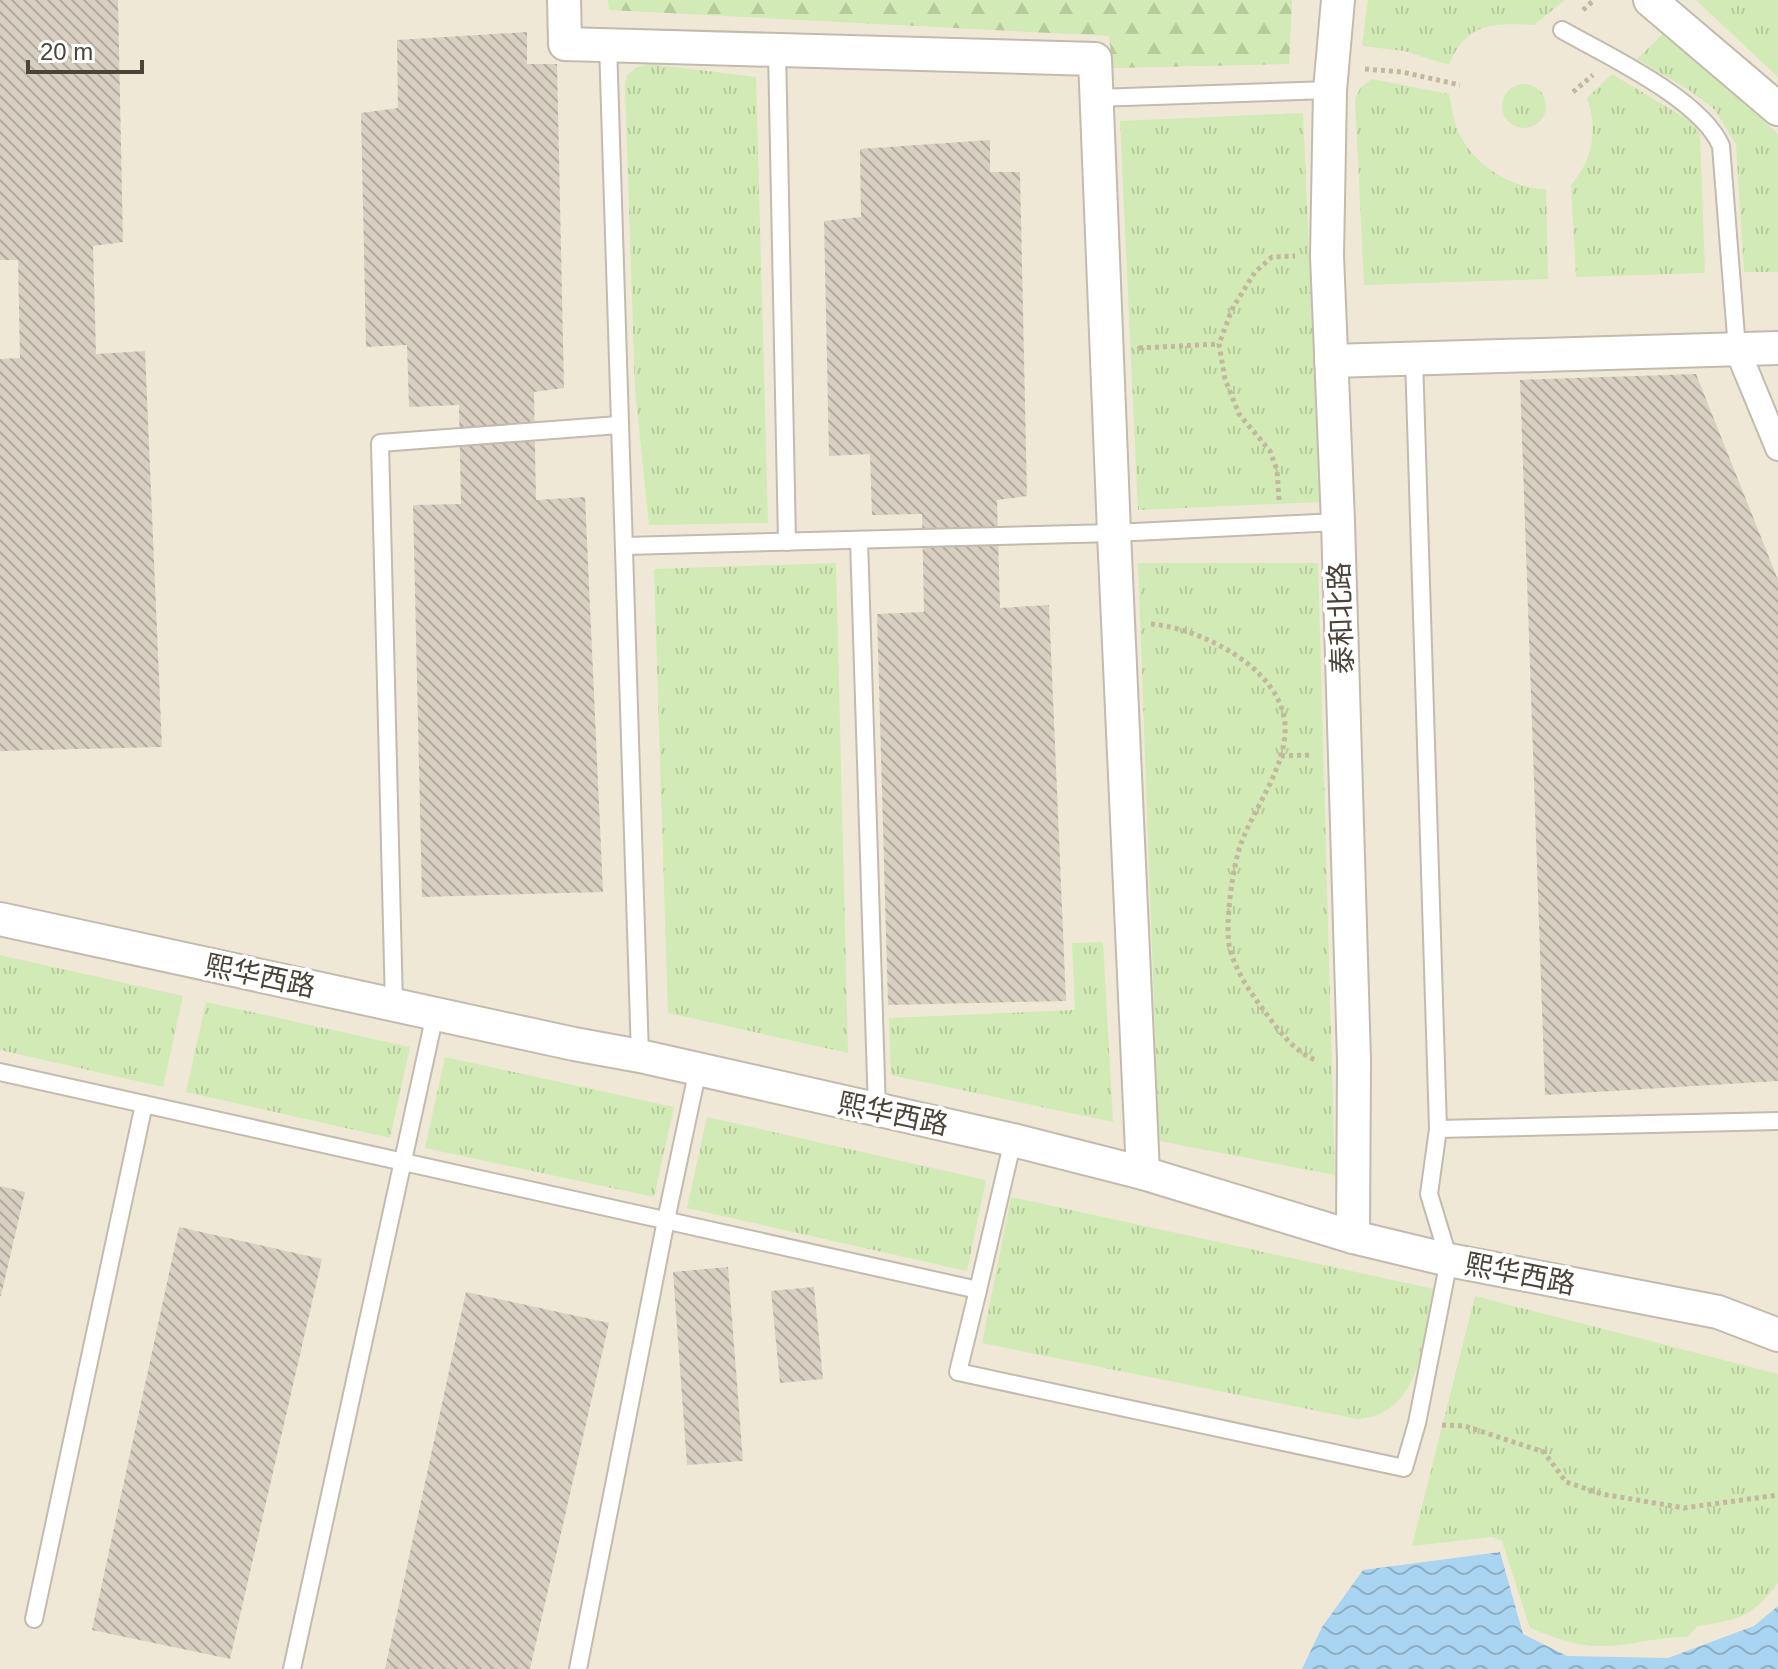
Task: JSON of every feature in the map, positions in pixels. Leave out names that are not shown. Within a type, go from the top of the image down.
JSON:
[{"type":"street","points":[[564,0],[565,44],[1095,59],[1143,1173]]},
{"type":"street","name":"泰和北路","points":[[1338,0],[1331,80],[1327,256],[1354,1060],[1353,1237]]},
{"type":"street","points":[[1650,0],[1778,109]]},
{"type":"street","points":[[1331,361],[1778,348]]},
{"type":"street","points":[[1737,349],[1778,448]]},
{"type":"street","name":"熙华西路","points":[[0,919],[640,1056],[1013,1140],[1143,1173],[1353,1237],[1449,1260],[1718,1312],[1778,1335]]},
{"type":"lane","points":[[1562,30],[1634,71],[1697,113],[1716,134],[1721,146],[1737,349]]},
{"type":"lane","points":[[608,44],[640,1056]]},
{"type":"lane","points":[[777,50],[787,542]]},
{"type":"lane","points":[[1096,98],[1331,80]]},
{"type":"lane","points":[[1013,1140],[958,1372],[1404,1468],[1417,1423],[1449,1260],[1429,1194],[1438,1129],[1414,358]]},
{"type":"lane","points":[[394,1005],[380,443],[619,425]]},
{"type":"lane","points":[[625,546],[1114,533],[1338,522]]},
{"type":"lane","points":[[859,540],[877,1111]]},
{"type":"lane","points":[[292,1669],[435,1014]]},
{"type":"lane","points":[[578,1669],[698,1069]]},
{"type":"lane","points":[[0,1072],[978,1290]]},
{"type":"lane","points":[[34,1619],[144,1104]]},
{"type":"lane","points":[[1438,1129],[1778,1121]]},
{"type":"path","points":[[1331,80],[1368,69],[1402,72],[1460,85]]},
{"type":"path","points":[[1281,525],[1277,470],[1270,451],[1239,414],[1225,379],[1219,344],[1232,309],[1255,272],[1272,257],[1327,256]]},
{"type":"path","points":[[1107,350],[1219,344]]},
{"type":"path","points":[[1118,622],[1162,625],[1207,640],[1244,658],[1263,678],[1282,708],[1286,731],[1281,756],[1241,842],[1235,870],[1228,945],[1237,972],[1253,996],[1303,1056],[1319,1061],[1354,1060]]},
{"type":"path","points":[[1417,1423],[1465,1426],[1544,1452],[1566,1482],[1602,1494],[1684,1508],[1778,1495]]},
{"type":"shaded area","points":[[0,0],[1778,0],[1778,1669],[0,1669]]},
{"type":"green space","points":[[608,0],[1292,0],[1289,64],[1113,68],[1109,36],[609,10]]},
{"type":"green space","points":[[1368,0],[1565,0],[1534,25],[1494,25],[1473,33],[1464,40],[1449,65],[1404,51],[1362,46]]},
{"type":"green space","points":[[1696,0],[1778,0],[1778,77]]},
{"type":"green space","points":[[1665,32],[1778,134],[1778,272],[1744,272],[1736,144],[1715,110],[1689,90],[1637,59]]},
{"type":"green space","points":[[650,64],[756,77],[768,523],[649,525],[635,389],[625,85],[627,75],[637,67]]},
{"type":"green space","points":[[1612,74],[1690,121],[1700,135],[1705,273],[1576,277],[1571,185],[1589,155],[1593,133],[1587,98]]},
{"type":"green space","points":[[1372,79],[1449,94],[1462,139],[1480,161],[1518,184],[1546,189],[1548,279],[1364,285],[1355,99],[1361,87]]},
{"type":"green space","points":[[1524,84],[1539,91],[1546,106],[1539,121],[1524,128],[1509,121],[1502,106],[1509,91]]},
{"type":"green space","points":[[1303,113],[1320,502],[1138,510],[1120,121]]},
{"type":"green space","points":[[836,563],[848,1053],[668,1013],[654,569]]},
{"type":"green space","points":[[1138,563],[1318,563],[1335,1175],[1159,1141]]},
{"type":"green space","points":[[1103,942],[1113,1122],[891,1075],[889,1018],[1075,1010],[1072,943]]},
{"type":"green space","points":[[0,955],[183,996],[163,1087],[0,1050]]},
{"type":"green space","points":[[206,1002],[410,1047],[390,1138],[186,1092]]},
{"type":"green space","points":[[445,1057],[674,1107],[654,1197],[425,1148]]},
{"type":"green space","points":[[707,1117],[986,1180],[967,1271],[687,1208]]},
{"type":"green space","points":[[1011,1197],[1434,1289],[1416,1371],[1395,1404],[1378,1415],[1357,1419],[982,1343]]},
{"type":"green space","points":[[1475,1296],[1778,1374],[1778,1583],[1760,1603],[1734,1619],[1697,1626],[1688,1637],[1613,1646],[1583,1645],[1530,1628],[1502,1541],[1492,1537],[1412,1546]]},
{"type":"water","points":[[1500,1552],[1523,1634],[1567,1656],[1668,1658],[1754,1626],[1778,1606],[1778,1669],[1302,1669],[1322,1627],[1363,1570]]},
{"type":"building","points":[[0,0],[118,0],[123,242],[93,246],[96,354],[145,351],[162,747],[0,751],[0,359],[20,358],[18,260],[0,260]]},
{"type":"building","points":[[527,32],[527,64],[557,64],[564,388],[534,392],[536,500],[585,497],[603,892],[422,897],[413,505],[461,504],[459,405],[409,407],[407,345],[366,347],[361,113],[398,108],[397,40]]},
{"type":"building","points":[[990,140],[990,172],[1020,172],[1027,496],[997,500],[1000,608],[1049,605],[1066,1001],[888,1005],[877,614],[924,612],[922,514],[872,515],[870,454],[829,456],[824,221],[861,217],[860,149]]},
{"type":"building","points":[[1696,374],[1778,580],[1778,1081],[1545,1095],[1520,380]]},
{"type":"building","points":[[0,1186],[25,1192],[1,1296],[0,1296]]},
{"type":"building","points":[[179,1227],[322,1259],[230,1659],[92,1630]]},
{"type":"building","points":[[728,1267],[743,1461],[687,1465],[673,1272]]},
{"type":"building","points":[[814,1287],[823,1379],[780,1383],[771,1291]]},
{"type":"building","points":[[466,1292],[609,1323],[530,1669],[385,1669]]}]
